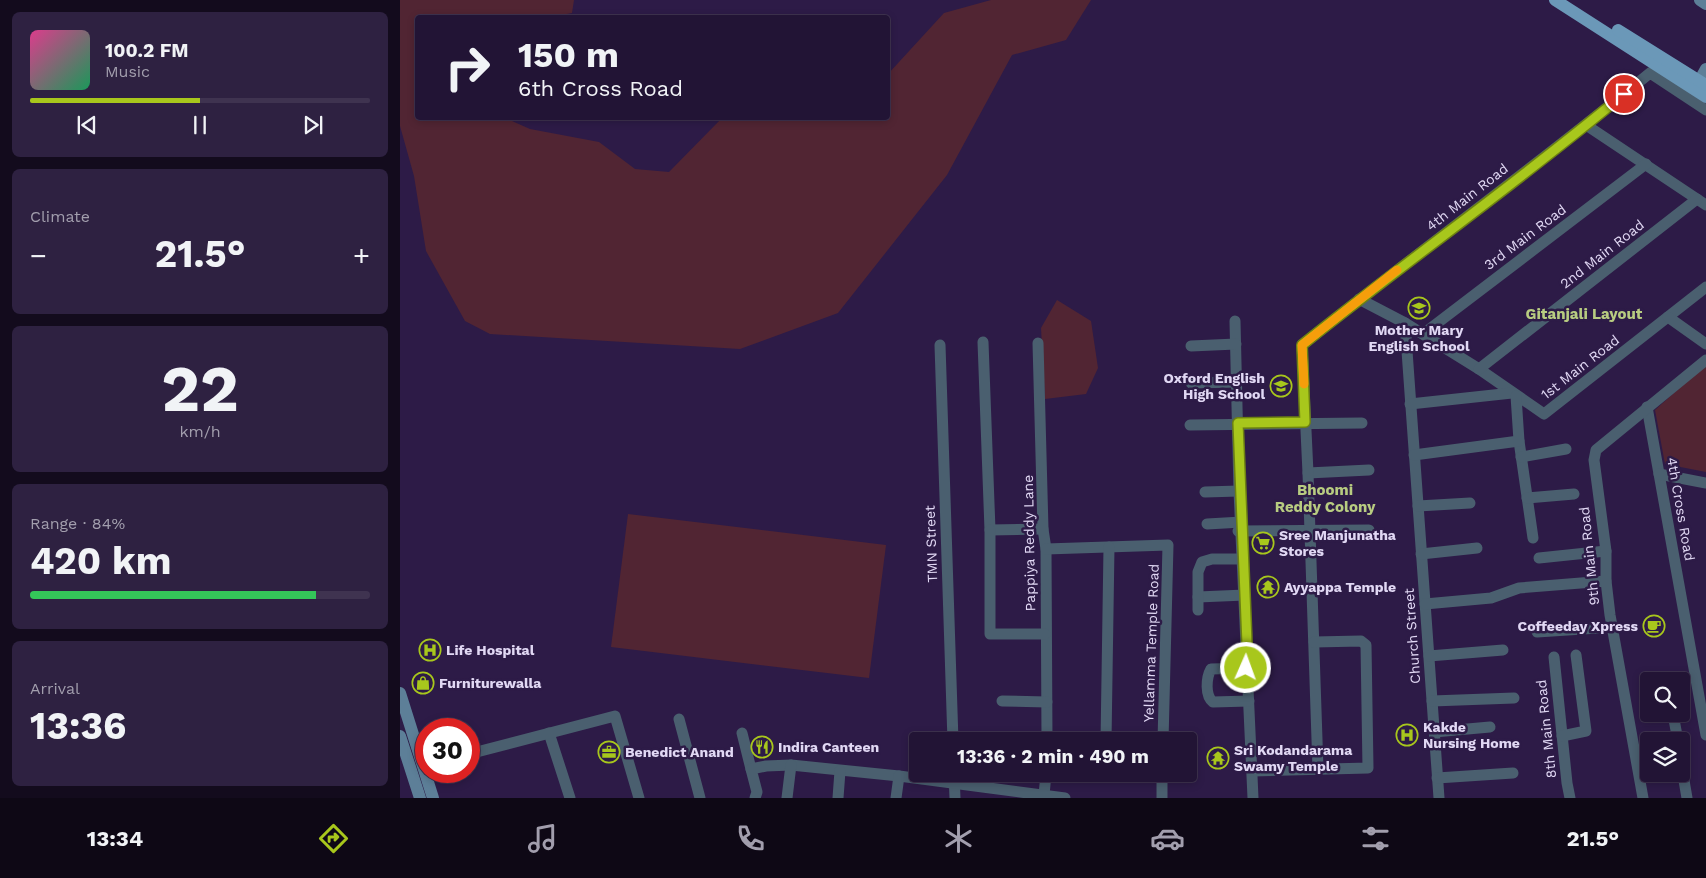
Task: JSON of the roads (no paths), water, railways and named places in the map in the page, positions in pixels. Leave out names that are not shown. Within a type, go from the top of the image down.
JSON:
[{"type":"main road","points":[[1555,0],[1654,72],[1700,85]]},
{"type":"main road","points":[[1569,0],[1700,85],[1706,97]]},
{"type":"main road","points":[[1700,0],[1706,4]]},
{"type":"main road","points":[[1700,85],[1706,69]]},
{"type":"main road","points":[[400,693],[415,739]]},
{"type":"main road","points":[[400,736],[420,798]]},
{"type":"main road","points":[[429,783],[433,798]]},
{"type":"street","points":[[1654,72],[1706,110]]},
{"type":"street","name":"4th Main Road","points":[[1305,422],[1302,345],[1654,72]]},
{"type":"street","points":[[1586,125],[1701,202]]},
{"type":"street","name":"3rd Main Road","points":[[1423,334],[1646,164]]},
{"type":"street","name":"2nd Main Road","points":[[1479,369],[1701,202]]},
{"type":"street","name":"1st Main Road","points":[[1514,394],[1544,414],[1706,287]]},
{"type":"street","points":[[1359,299],[1423,334],[1479,369],[1514,394],[1533,538]]},
{"type":"street","points":[[1668,317],[1706,344]]},
{"type":"street","points":[[1235,321],[1239,521],[1249,701],[1252,798]]},
{"type":"street","name":"Church Street","points":[[1405,323],[1439,798]]},
{"type":"street","points":[[983,342],[990,530],[990,634],[1046,634]]},
{"type":"street","name":"Pappiya Reddy Lane","points":[[1038,343],[1043,529],[1046,549],[1047,732]]},
{"type":"street","points":[[1191,346],[1236,344]]},
{"type":"street","name":"TMN Street","points":[[940,345],[953,732]]},
{"type":"street","name":"9th Main Road","points":[[1643,798],[1612,627],[1606,581],[1606,551],[1594,460],[1596,450],[1706,360]]},
{"type":"street","points":[[1191,383],[1237,382]]},
{"type":"street","points":[[1410,404],[1514,394]]},
{"type":"street","name":"4th Cross Road","points":[[1647,407],[1706,735]]},
{"type":"street","points":[[1305,422],[1318,768]]},
{"type":"street","points":[[1190,425],[1305,422],[1362,423]]},
{"type":"street","points":[[1414,455],[1519,441]]},
{"type":"street","points":[[1521,457],[1566,449]]},
{"type":"street","points":[[1308,473],[1369,470]]},
{"type":"street","points":[[1660,474],[1706,483]]},
{"type":"street","points":[[1205,492],[1239,521]]},
{"type":"street","points":[[1527,498],[1574,494]]},
{"type":"street","points":[[1418,506],[1470,503]]},
{"type":"street","points":[[1198,610],[1198,572],[1202,562],[1212,559],[1239,521]]},
{"type":"street","points":[[1207,524],[1239,521],[1310,532],[1369,530]]},
{"type":"street","points":[[990,530],[1043,529]]},
{"type":"street","name":"Yellamma Temple Road","points":[[1109,547],[1168,545],[1163,732]]},
{"type":"street","points":[[1046,549],[1109,547],[1106,732]]},
{"type":"street","points":[[1421,554],[1478,548]]},
{"type":"street","points":[[1538,558],[1606,551]]},
{"type":"street","points":[[1425,604],[1491,598],[1519,588],[1606,581]]},
{"type":"street","points":[[1198,597],[1242,595]]},
{"type":"street","points":[[1538,632],[1612,627]]},
{"type":"street","points":[[1252,771],[1368,768],[1366,645],[1361,641],[1314,642]]},
{"type":"street","points":[[1428,656],[1503,650]]},
{"type":"street","points":[[1562,736],[1586,731],[1576,655]]},
{"type":"street","name":"8th Main Road","points":[[1554,657],[1570,798]]},
{"type":"street","points":[[1247,677],[1211,669],[1208,676],[1208,696],[1210,701],[1213,702],[1249,701]]},
{"type":"street","points":[[1432,701],[1514,698]]},
{"type":"street","points":[[1002,701],[1046,702]]},
{"type":"street","points":[[480,751],[615,716],[639,798]]},
{"type":"street","points":[[679,719],[700,798]]},
{"type":"street","points":[[1434,732],[1490,728]]},
{"type":"street","points":[[549,733],[570,798]]},
{"type":"street","points":[[742,733],[757,792],[755,798]]},
{"type":"street","points":[[751,769],[791,765],[909,776]]},
{"type":"street","points":[[788,798],[791,765]]},
{"type":"street","points":[[838,798],[840,771]]},
{"type":"street","points":[[1437,778],[1513,773]]},
{"type":"street","points":[[896,798],[899,776]]},
{"type":"street","points":[[954,782],[955,798]]},
{"type":"street","points":[[975,782],[1060,798]]},
{"type":"street","points":[[1044,795],[1045,782]]},
{"type":"street","points":[[1162,782],[1162,798]]},
{"type":"street","points":[[1684,782],[1687,798]]},
{"type":"place","name":"Mother Mary English School","points":[[1419,308]]},
{"type":"place","name":"Oxford English High School","points":[[1281,386]]},
{"type":"place","name":"Sree Manjunatha Stores","points":[[1263,543]]},
{"type":"place","name":"Ayyappa Temple","points":[[1268,587]]},
{"type":"place","name":"Coffeeday Xpress","points":[[1654,626]]},
{"type":"place","name":"Life Hospital","points":[[430,650]]},
{"type":"place","name":"Furniturewalla","points":[[423,683]]},
{"type":"place","name":"Kakde Nursing Home","points":[[1407,735]]},
{"type":"place","name":"Indira Canteen","points":[[762,747]]},
{"type":"place","name":"Benedict Anand","points":[[609,752]]},
{"type":"place","name":"Sri Kodandarama Swamy Temple","points":[[1218,758]]},
{"type":"district","name":"Gitanjali Layout","points":[[1584,314]]},
{"type":"district","name":"Bhoomi Reddy Colony","points":[[1325,498]]}]
